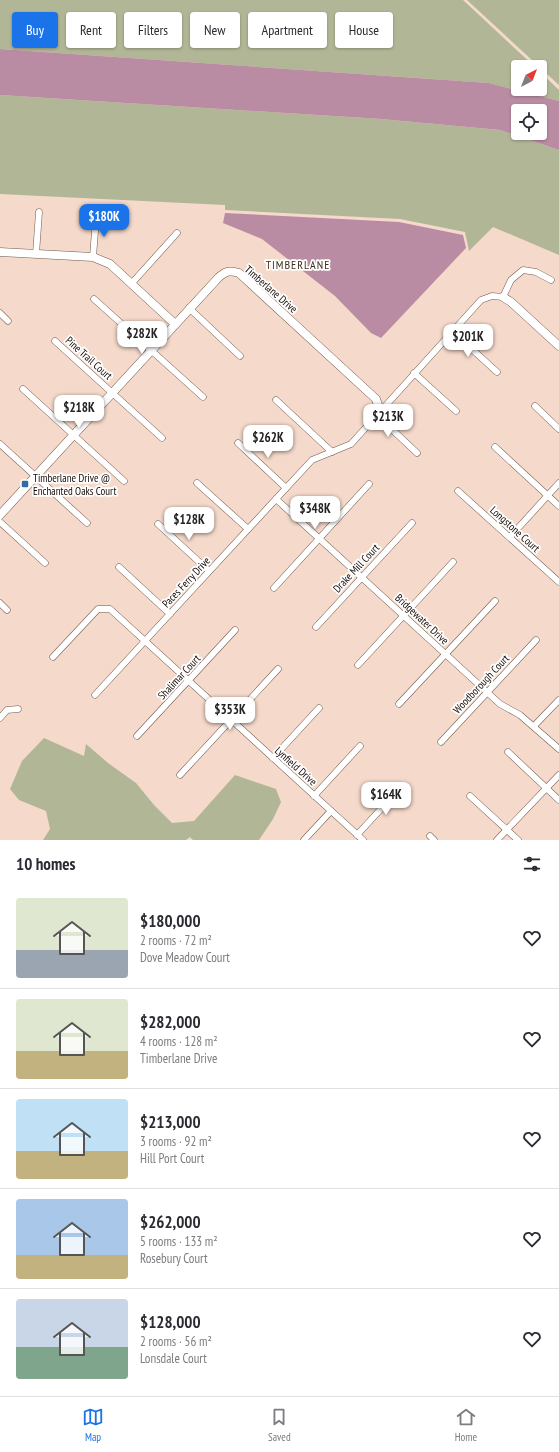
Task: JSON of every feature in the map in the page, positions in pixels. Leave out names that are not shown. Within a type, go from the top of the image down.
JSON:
[{"type":"street","points":[[36,254],[39,212]]},
{"type":"street","points":[[94,258],[96,218]]},
{"type":"street","points":[[132,283],[177,233]]},
{"type":"street","points":[[0,252],[94,258],[110,264],[175,324]]},
{"type":"street","name":"Timberlane Drive","points":[[0,515],[189,308],[226,271],[232,270],[239,273],[376,399],[380,411]]},
{"type":"street","points":[[552,280],[536,272],[523,270],[511,280],[503,297],[511,302],[559,346]]},
{"type":"street","name":"Paces Ferry Drive","points":[[95,695],[312,460],[351,444],[481,300],[492,296],[503,297]]},
{"type":"street","points":[[94,299],[150,351],[203,397]]},
{"type":"street","points":[[189,308],[240,356]]},
{"type":"street","points":[[0,313],[8,321]]},
{"type":"street","points":[[452,331],[497,372]]},
{"type":"street","name":"Pine Trail Court","points":[[55,341],[162,438]]},
{"type":"street","points":[[414,373],[456,411]]},
{"type":"street","points":[[23,389],[124,481]]},
{"type":"street","points":[[276,400],[332,452]]},
{"type":"street","points":[[535,406],[559,429]]},
{"type":"street","points":[[380,411],[382,420],[417,453]]},
{"type":"street","points":[[238,443],[286,488]]},
{"type":"street","points":[[0,444],[87,523]]},
{"type":"street","points":[[495,447],[559,506]]},
{"type":"street","points":[[197,483],[248,529]]},
{"type":"street","points":[[510,537],[559,483]]},
{"type":"street","points":[[274,588],[369,484]]},
{"type":"street","name":"Longstone Court","points":[[458,491],[559,582]]},
{"type":"street","name":"Bridgewater Drive","points":[[276,499],[500,704],[520,715],[559,749]]},
{"type":"street","points":[[0,522],[45,563]]},
{"type":"street","name":"Drake Mill Court","points":[[316,627],[412,523]]},
{"type":"street","points":[[158,524],[209,571]]},
{"type":"street","points":[[358,665],[453,562]]},
{"type":"street","points":[[119,567],[170,614]]},
{"type":"street","points":[[399,704],[495,601]]},
{"type":"street","points":[[0,604],[7,610]]},
{"type":"street","name":"Lynfield Drive","points":[[53,657],[98,609],[110,609],[363,840]]},
{"type":"street","name":"Shalimar Court","points":[[138,736],[235,630]]},
{"type":"street","name":"Woodborough Court","points":[[441,742],[536,640]]},
{"type":"street","points":[[180,775],[278,668]]},
{"type":"street","points":[[534,726],[559,700]]},
{"type":"street","points":[[273,758],[319,708]]},
{"type":"street","points":[[0,718],[7,710],[18,709]]},
{"type":"street","points":[[314,796],[360,746]]},
{"type":"street","points":[[508,752],[559,800]]},
{"type":"street","points":[[498,840],[559,775]]},
{"type":"street","points":[[357,835],[402,786]]},
{"type":"street","points":[[470,796],[518,840]]},
{"type":"street","points":[[304,840],[331,811]]},
{"type":"green space","points":[[0,0],[463,0],[527,60],[511,60],[511,89],[489,83],[0,49]]},
{"type":"green space","points":[[467,0],[559,0],[559,85],[547,74],[547,60],[532,60]]},
{"type":"green space","points":[[547,79],[559,90],[559,101],[540,96],[547,96]]},
{"type":"green space","points":[[0,95],[381,119],[500,130],[511,134],[511,140],[530,140],[559,150],[559,255],[493,227],[469,251],[465,232],[400,219],[225,210],[225,205],[0,194]]},
{"type":"green space","points":[[44,738],[84,756],[86,744],[108,763],[136,783],[154,805],[172,823],[194,821],[235,775],[276,789],[281,802],[273,819],[259,840],[193,840],[190,837],[186,840],[43,840],[50,829],[46,811],[19,800],[10,789],[22,761]]},
{"type":"shaded area","points":[[0,49],[489,83],[511,89],[511,96],[540,96],[559,101],[559,150],[530,140],[547,140],[547,104],[511,104],[511,134],[500,130],[381,119],[0,95]]},
{"type":"shaded area","points":[[225,213],[399,222],[463,235],[466,248],[381,338],[371,333],[335,296],[262,239],[223,223]]},
{"type":"place","name":"Timberlane Drive @ Enchanted Oaks Court","points":[[25,484]]},
{"type":"district","name":"TIMBERLANE","points":[[298,265]]}]
